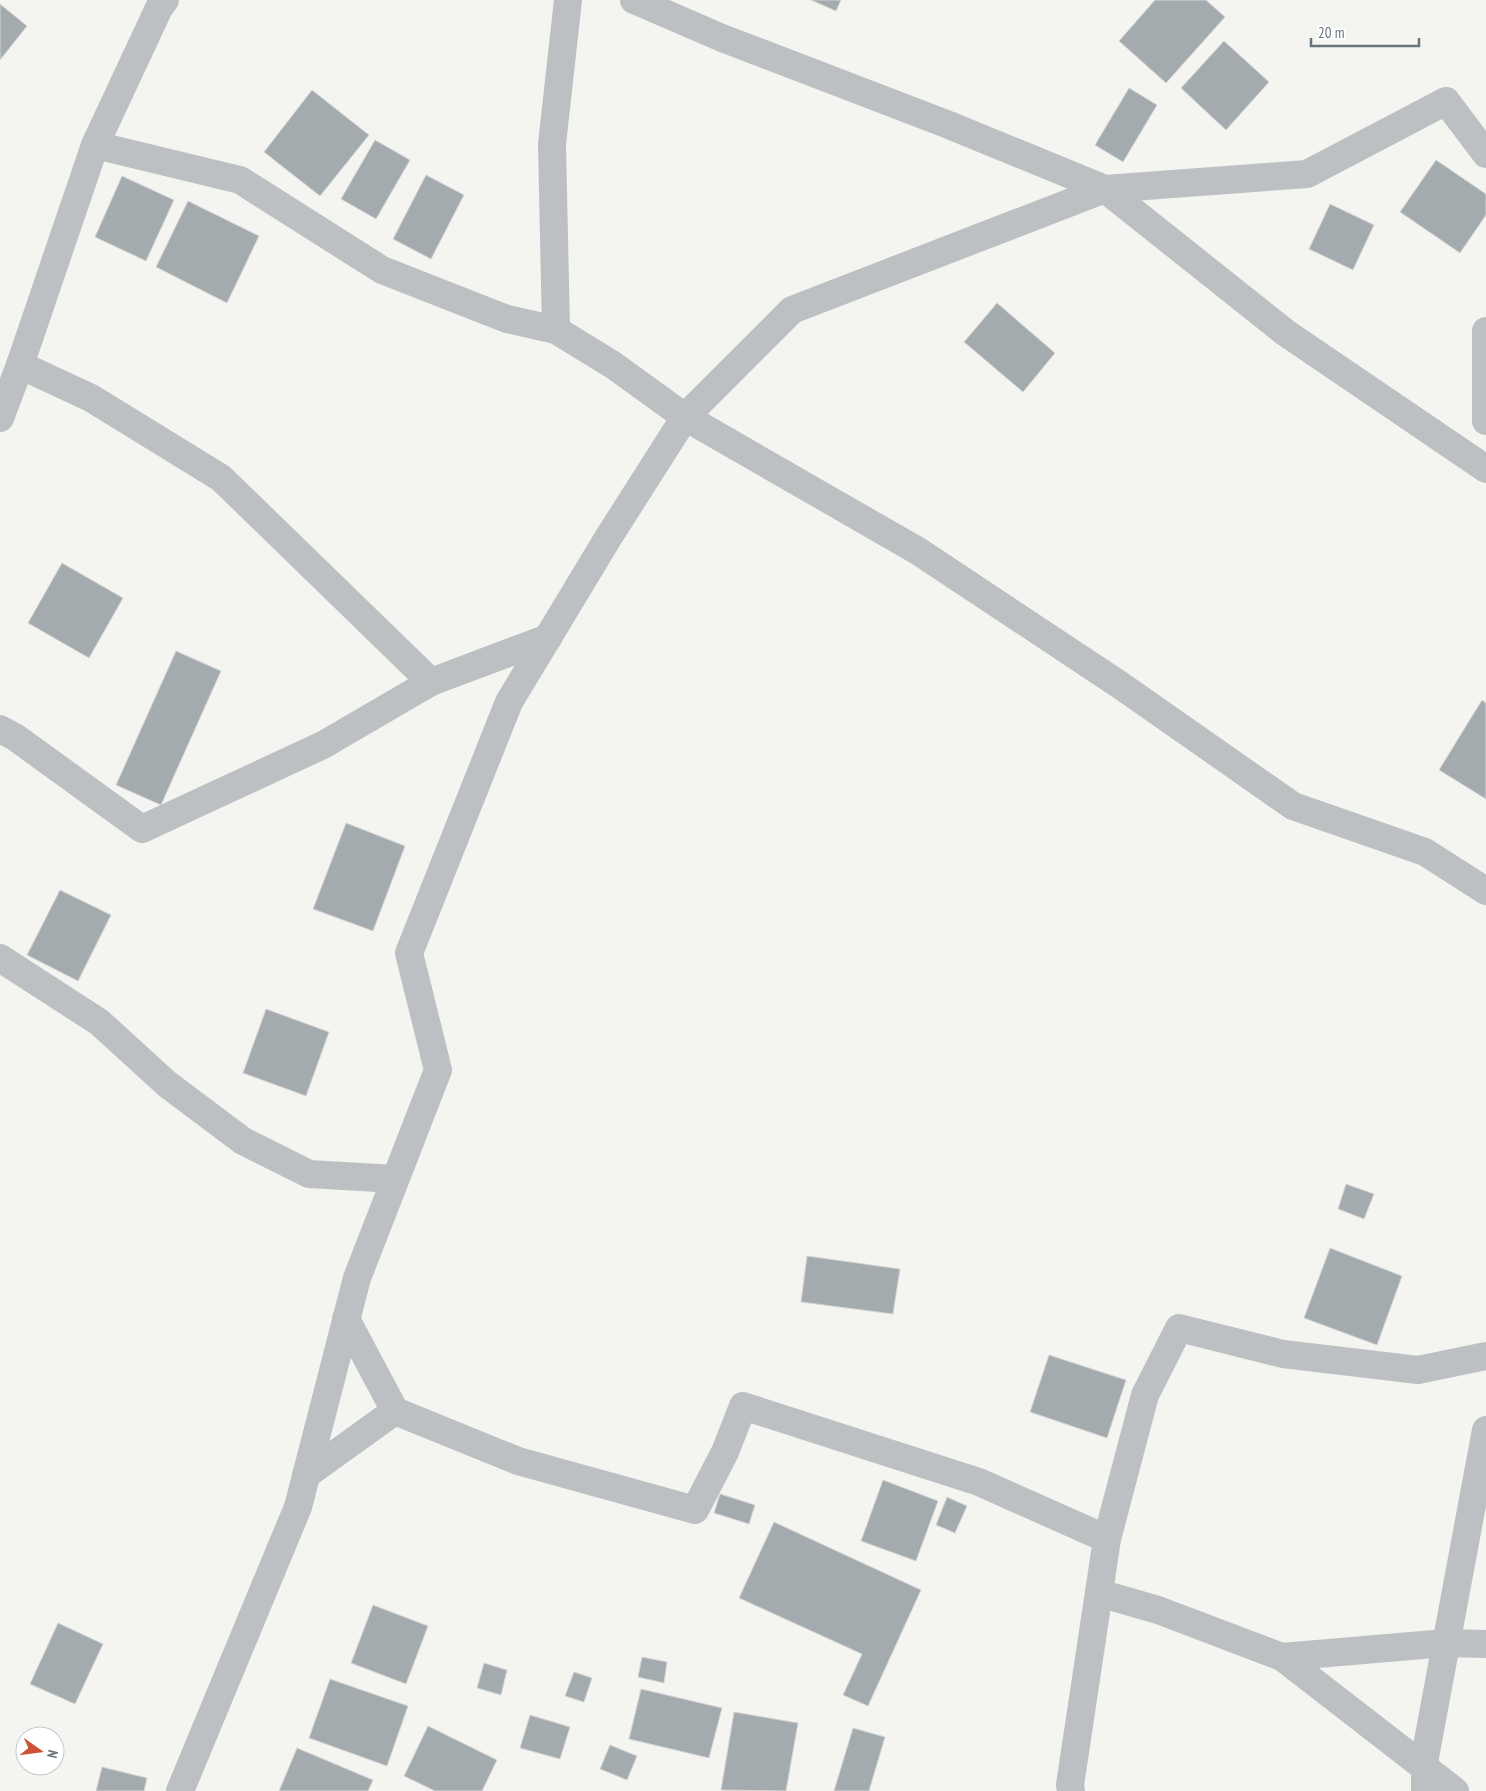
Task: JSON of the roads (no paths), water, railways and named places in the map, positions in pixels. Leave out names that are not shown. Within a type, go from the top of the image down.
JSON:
[{"type":"street","points":[[0,418],[95,145],[159,8],[165,0]]},
{"type":"street","points":[[556,330],[552,144],[568,0]]},
{"type":"street","points":[[634,0],[722,38],[949,125],[1105,189],[1286,333],[1486,469]]},
{"type":"street","points":[[180,1791],[298,1507],[357,1278],[438,1070],[409,953],[509,702],[684,417],[792,310],[1105,189],[1307,174],[1446,101],[1486,154]]},
{"type":"street","points":[[95,145],[240,180],[382,270],[507,319],[556,330],[614,365],[684,417],[918,551],[1120,685],[1293,806],[1425,852],[1486,891]]},
{"type":"street","points":[[1486,331],[1486,422]]},
{"type":"street","points":[[20,365],[91,398],[221,478],[431,682]]},
{"type":"street","points":[[0,729],[15,737],[142,829],[323,745],[431,682],[548,638]]},
{"type":"street","points":[[0,958],[99,1022],[167,1084],[243,1141],[309,1174],[395,1179]]},
{"type":"street","points":[[346,1319],[395,1411],[518,1461],[695,1510],[725,1452],[743,1406],[979,1482],[1107,1539]]},
{"type":"street","points":[[1072,1791],[1070,1785],[1107,1539],[1145,1395],[1179,1328],[1283,1354],[1418,1370],[1486,1356]]},
{"type":"street","points":[[306,1475],[395,1411]]},
{"type":"street","points":[[1425,1780],[1425,1757],[1486,1430]]},
{"type":"street","points":[[1099,1593],[1158,1610],[1282,1657],[1425,1780],[1455,1791]]},
{"type":"street","points":[[1282,1657],[1446,1643],[1486,1644]]}]
